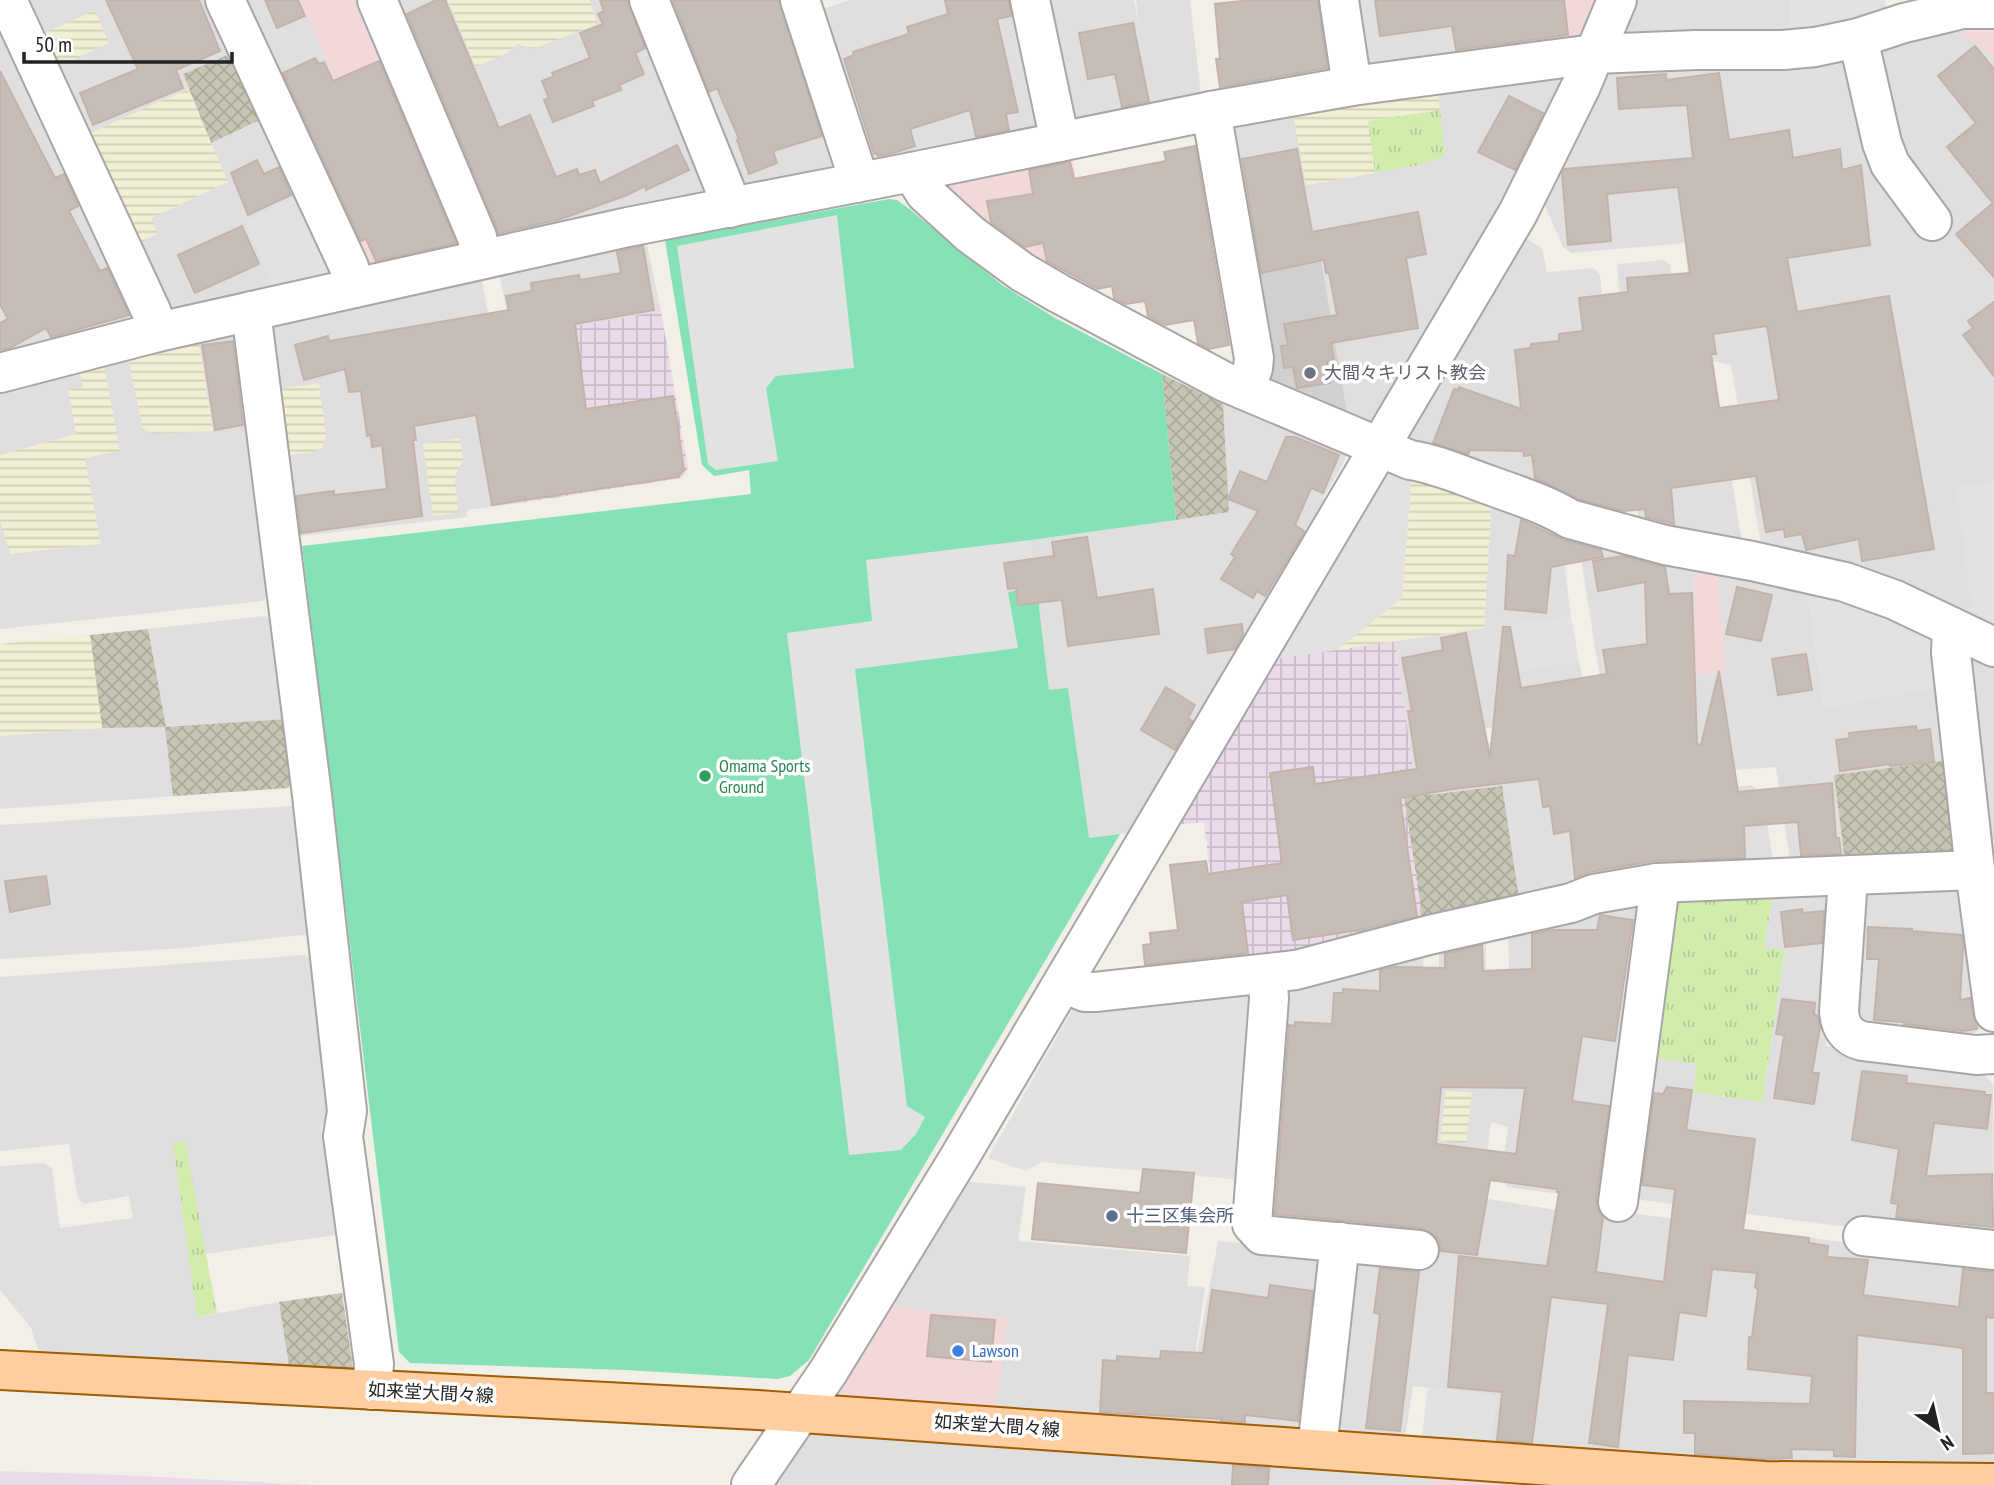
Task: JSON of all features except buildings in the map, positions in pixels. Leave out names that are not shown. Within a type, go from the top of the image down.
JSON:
[{"type":"main road","name":"如来堂大間々線","points":[[0,1370],[799,1413],[1765,1481],[1994,1483]]},
{"type":"street","points":[[7,0],[151,311],[158,332]]},
{"type":"street","points":[[225,0],[349,267],[354,288]]},
{"type":"street","points":[[377,0],[477,237],[482,258]]},
{"type":"street","points":[[649,0],[725,189],[730,208]]},
{"type":"street","points":[[800,0],[854,165],[856,183]]},
{"type":"street","points":[[1030,0],[1060,142]]},
{"type":"street","points":[[1339,0],[1352,86]]},
{"type":"street","points":[[751,1485],[835,1360],[1063,982],[1518,214],[1551,151],[1617,0]]},
{"type":"street","points":[[0,373],[158,332],[482,258],[654,221],[1211,111],[1352,86],[1594,54],[1815,47],[1858,38],[1952,11],[1994,9]]},
{"type":"street","points":[[1858,38],[1882,143],[1890,164],[1932,221]]},
{"type":"street","points":[[1211,111],[1254,358],[1250,378],[1244,390]]},
{"type":"street","points":[[912,172],[919,187],[934,202],[970,234],[1022,272],[1199,369],[1244,390],[1410,460],[1427,462],[1570,519],[1665,545],[1845,582],[1895,600],[1994,647]]},
{"type":"street","points":[[251,311],[314,808],[347,1111],[343,1136],[374,1364],[372,1390]]},
{"type":"street","points":[[1952,627],[1951,653],[1994,1012]]},
{"type":"street","points":[[1063,982],[1085,992],[1095,992],[1267,974],[1323,964],[1429,935],[1571,903],[1594,894],[1657,883],[1975,870]]},
{"type":"street","points":[[1848,877],[1839,1011],[1841,1026],[1845,1032],[1863,1041],[1976,1055],[1994,1054]]},
{"type":"street","points":[[1618,1202],[1658,900],[1657,883]]},
{"type":"street","points":[[1267,974],[1269,998],[1252,1224],[1262,1235],[1419,1250]]},
{"type":"street","points":[[1863,1236],[1994,1250]]},
{"type":"street","points":[[1317,1449],[1340,1242]]},
{"type":"shaded area","points":[[21,0],[214,0],[237,51],[183,74],[188,89],[84,136]]},
{"type":"shaded area","points":[[236,0],[300,0],[343,99],[292,122]]},
{"type":"shaded area","points":[[300,0],[365,0],[466,244],[370,271],[292,122],[343,99]]},
{"type":"shaded area","points":[[392,0],[448,0],[476,67],[507,53],[518,44],[597,24],[589,0],[635,0],[712,188],[704,199],[491,239]]},
{"type":"shaded area","points":[[664,0],[787,0],[838,158],[827,174],[747,190],[737,184]]},
{"type":"shaded area","points":[[850,0],[1019,0],[1042,117],[1029,136],[884,165],[862,156],[820,10]]},
{"type":"shaded area","points":[[1043,0],[1134,0],[1139,25],[1136,0],[1190,0],[1201,95],[1085,125],[1066,113]]},
{"type":"shaded area","points":[[1352,0],[1482,0],[1489,54],[1368,71]]},
{"type":"shaded area","points":[[1482,0],[1603,0],[1589,31],[1575,43],[1489,54]]},
{"type":"shaded area","points":[[1635,0],[1790,0],[1790,38],[1619,41]]},
{"type":"shaded area","points":[[1790,0],[1885,0],[1886,10],[1790,38]]},
{"type":"shaded area","points":[[0,19],[135,307],[127,325],[0,360]]},
{"type":"shaded area","points":[[1994,21],[1994,57],[1951,24]]},
{"type":"shaded area","points":[[1951,24],[1994,57],[1994,632],[1762,551],[1731,365],[1695,357],[1685,243],[1571,253],[1563,247],[1542,199],[1606,68],[1845,53],[1904,217],[1937,206],[1896,153],[1874,52]]},
{"type":"shaded area","points":[[237,51],[266,117],[211,143],[183,74]]},
{"type":"shaded area","points":[[1557,71],[1565,84],[1535,148],[1377,420],[1363,425],[1348,418],[1326,289],[1249,276],[1231,121],[1292,108],[1307,185],[1424,164],[1445,156],[1437,86]]},
{"type":"shaded area","points":[[266,117],[302,194],[275,293],[176,314],[165,308],[135,245],[150,218],[227,182],[211,143]]},
{"type":"shaded area","points":[[1071,152],[1099,300],[1046,272],[941,190],[944,179]]},
{"type":"shaded area","points":[[302,194],[337,271],[333,280],[275,293],[245,221]]},
{"type":"shaded area","points":[[837,215],[854,368],[776,376],[766,388],[778,461],[716,470],[708,464],[677,246]]},
{"type":"shaded area","points":[[645,235],[661,311],[512,338],[499,273]]},
{"type":"shaded area","points":[[1522,236],[1542,248],[1547,272],[1594,268],[1600,275],[1622,520],[1404,440]]},
{"type":"shaded area","points":[[1664,260],[1670,265],[1682,373],[1712,376],[1716,380],[1742,543],[1639,525],[1617,264]]},
{"type":"shaded area","points":[[1321,262],[1348,418],[1270,387],[1249,276]]},
{"type":"shaded area","points":[[481,277],[520,503],[467,510],[467,517],[291,537],[266,332],[274,323]]},
{"type":"shaded area","points":[[661,311],[688,468],[682,478],[520,503],[497,359],[512,338]]},
{"type":"shaded area","points":[[239,328],[271,592],[263,601],[0,629],[0,386]]},
{"type":"shaded area","points":[[1162,374],[1223,404],[1229,512],[1176,520]]},
{"type":"shaded area","points":[[1223,404],[1347,456],[1323,499],[1332,499],[1136,832],[1089,838],[1068,689],[1049,691],[1031,540],[1229,512]]},
{"type":"shaded area","points":[[1397,466],[1412,473],[1402,598],[1337,650],[1273,659],[1383,474]]},
{"type":"shaded area","points":[[1994,482],[1994,628],[1973,618],[1957,489],[1966,485]]},
{"type":"shaded area","points":[[1492,493],[1559,522],[1571,617],[1513,624],[1520,671],[1579,661],[1588,708],[1584,712],[1476,730],[1455,748],[1589,729],[1660,794],[1751,785],[1763,794],[1773,862],[1520,905],[1430,795],[1416,792],[1395,641],[1484,628]]},
{"type":"shaded area","points":[[1578,539],[1694,561],[1695,623],[1676,625],[1684,676],[1717,564],[1806,580],[1824,707],[1945,686],[1952,760],[1846,868],[1791,866],[1776,767],[1624,778],[1609,736]]},
{"type":"shaded area","points":[[1031,540],[1037,587],[1008,592],[1018,648],[855,669],[907,1106],[925,1117],[916,1134],[901,1150],[849,1155],[787,633],[872,621],[866,560]]},
{"type":"shaded area","points":[[1694,561],[1717,564],[1726,672],[1683,676],[1675,625],[1695,622]]},
{"type":"shaded area","points":[[1806,580],[1937,631],[1945,686],[1824,707]]},
{"type":"shaded area","points":[[265,616],[276,625],[287,719],[288,788],[0,809],[0,736],[102,728],[165,727],[148,629]]},
{"type":"shaded area","points":[[1571,617],[1579,661],[1520,672],[1512,624]]},
{"type":"shaded area","points":[[148,629],[166,727],[287,719],[296,780],[288,788],[173,796],[165,727],[102,728],[90,635]]},
{"type":"shaded area","points":[[1395,641],[1413,769],[1400,770],[1424,927],[1221,969],[1204,822],[1174,825],[1273,659]]},
{"type":"shaded area","points":[[1966,646],[1994,660],[1994,840],[1979,840]]},
{"type":"shaded area","points":[[1952,760],[1955,859],[1846,868],[1834,775]]},
{"type":"shaded area","points":[[1413,769],[1416,792],[1429,790],[1430,795],[1502,786],[1520,905],[1424,927],[1400,770]]},
{"type":"shaded area","points":[[292,806],[303,813],[311,934],[183,948],[0,959],[0,825]]},
{"type":"shaded area","points":[[1948,883],[1967,897],[1980,1028],[1964,1042],[1865,1029],[1852,1011],[1860,903],[1873,889]]},
{"type":"shaded area","points":[[1827,887],[1834,897],[1826,1046],[1977,1067],[1993,1084],[1994,1229],[1982,1240],[1855,1228],[1634,1199],[1646,1057],[1697,1064],[1693,1092],[1762,1102],[1785,950],[1764,948],[1774,889]]},
{"type":"shaded area","points":[[1640,895],[1599,1199],[1507,1187],[1501,1177],[1508,1127],[1491,1122],[1482,1198],[1605,1218],[1617,1211],[1994,1263],[1994,1462],[1793,1465],[1490,1444],[1496,1396],[1413,1386],[1406,1431],[1402,1438],[1339,1432],[1328,1419],[1347,1266],[1270,1224],[1280,997],[1294,979],[1423,950],[1424,1041],[1439,1042],[1439,948],[1486,930],[1486,1046],[1510,1004],[1508,927]]},
{"type":"shaded area","points":[[305,955],[314,963],[335,1113],[321,1127],[335,1235],[205,1254],[185,1142],[174,1143],[198,1317],[279,1302],[289,1366],[39,1352],[31,1328],[0,1290],[0,1166],[44,1163],[52,1168],[60,1228],[133,1218],[129,1196],[84,1204],[78,1199],[69,1144],[0,1151],[0,977]]},
{"type":"shaded area","points":[[1258,992],[1243,1180],[1041,1162],[1026,1171],[988,1158],[1075,1005]]},
{"type":"shaded area","points":[[963,1181],[1026,1187],[1018,1241],[1190,1256],[1187,1286],[1205,1287],[1190,1391],[1218,1241],[1317,1251],[1326,1265],[1310,1417],[1294,1427],[996,1408],[889,1307]]},
{"type":"shaded area","points":[[342,1293],[353,1369],[289,1366],[279,1302]]},
{"type":"shaded area","points":[[889,1307],[1008,1318],[996,1408],[841,1397],[838,1389]]},
{"type":"shaded area","points":[[1428,1388],[1496,1396],[1490,1444],[1427,1440],[1422,1435]]},
{"type":"shaded area","points":[[811,1431],[1435,1475],[1434,1485],[769,1485]]},
{"type":"shaded area","points":[[0,1471],[118,1475],[315,1485],[0,1485]]},
{"type":"shaded area","points":[[1435,1475],[1509,1481],[1508,1485],[1434,1485]]},
{"type":"green space","points":[[448,0],[589,0],[598,24],[533,49],[518,44],[507,53],[476,67]]},
{"type":"green space","points":[[95,10],[109,43],[61,66],[45,33]]},
{"type":"green space","points":[[1437,86],[1440,110],[1369,121],[1375,173],[1306,185],[1292,108]]},
{"type":"green space","points":[[188,89],[228,182],[151,218],[157,234],[135,245],[84,136]]},
{"type":"green space","points":[[1440,110],[1445,156],[1424,164],[1375,173],[1368,121]]},
{"type":"green space","name":"Omama Sports Ground","points":[[889,199],[897,200],[908,208],[1002,285],[1055,318],[1162,374],[1176,520],[1031,540],[1049,690],[1068,688],[1089,838],[1120,834],[809,1360],[790,1376],[778,1379],[626,1370],[410,1363],[399,1352],[302,546],[751,494],[749,470],[714,476],[702,465],[665,240]]},
{"type":"green space","points":[[198,337],[213,431],[154,434],[143,428],[128,359]]},
{"type":"green space","points":[[103,359],[120,451],[85,458],[101,544],[10,554],[0,520],[0,453],[1,455],[76,434],[68,390],[83,387],[78,366]]},
{"type":"green space","points":[[319,383],[326,435],[323,447],[314,452],[281,456],[274,390]]},
{"type":"green space","points":[[460,438],[463,461],[455,479],[458,513],[433,516],[423,444]]},
{"type":"green space","points":[[1412,473],[1492,493],[1484,628],[1337,650],[1402,598]]},
{"type":"green space","points":[[90,635],[102,728],[0,736],[0,644]]},
{"type":"green space","points":[[1774,889],[1764,948],[1785,949],[1762,1102],[1693,1092],[1697,1064],[1646,1057],[1673,895]]},
{"type":"green space","points":[[1446,1090],[1472,1093],[1466,1144],[1440,1141]]},
{"type":"green space","points":[[185,1141],[217,1313],[197,1317],[173,1143]]},
{"type":"place","name":"大間々キリスト教会","points":[[1310,373]]},
{"type":"place","name":"Omama Sports Ground","points":[[705,776]]},
{"type":"place","name":"十三区集会所","points":[[1112,1216]]},
{"type":"place","name":"Lawson","points":[[958,1351]]}]
